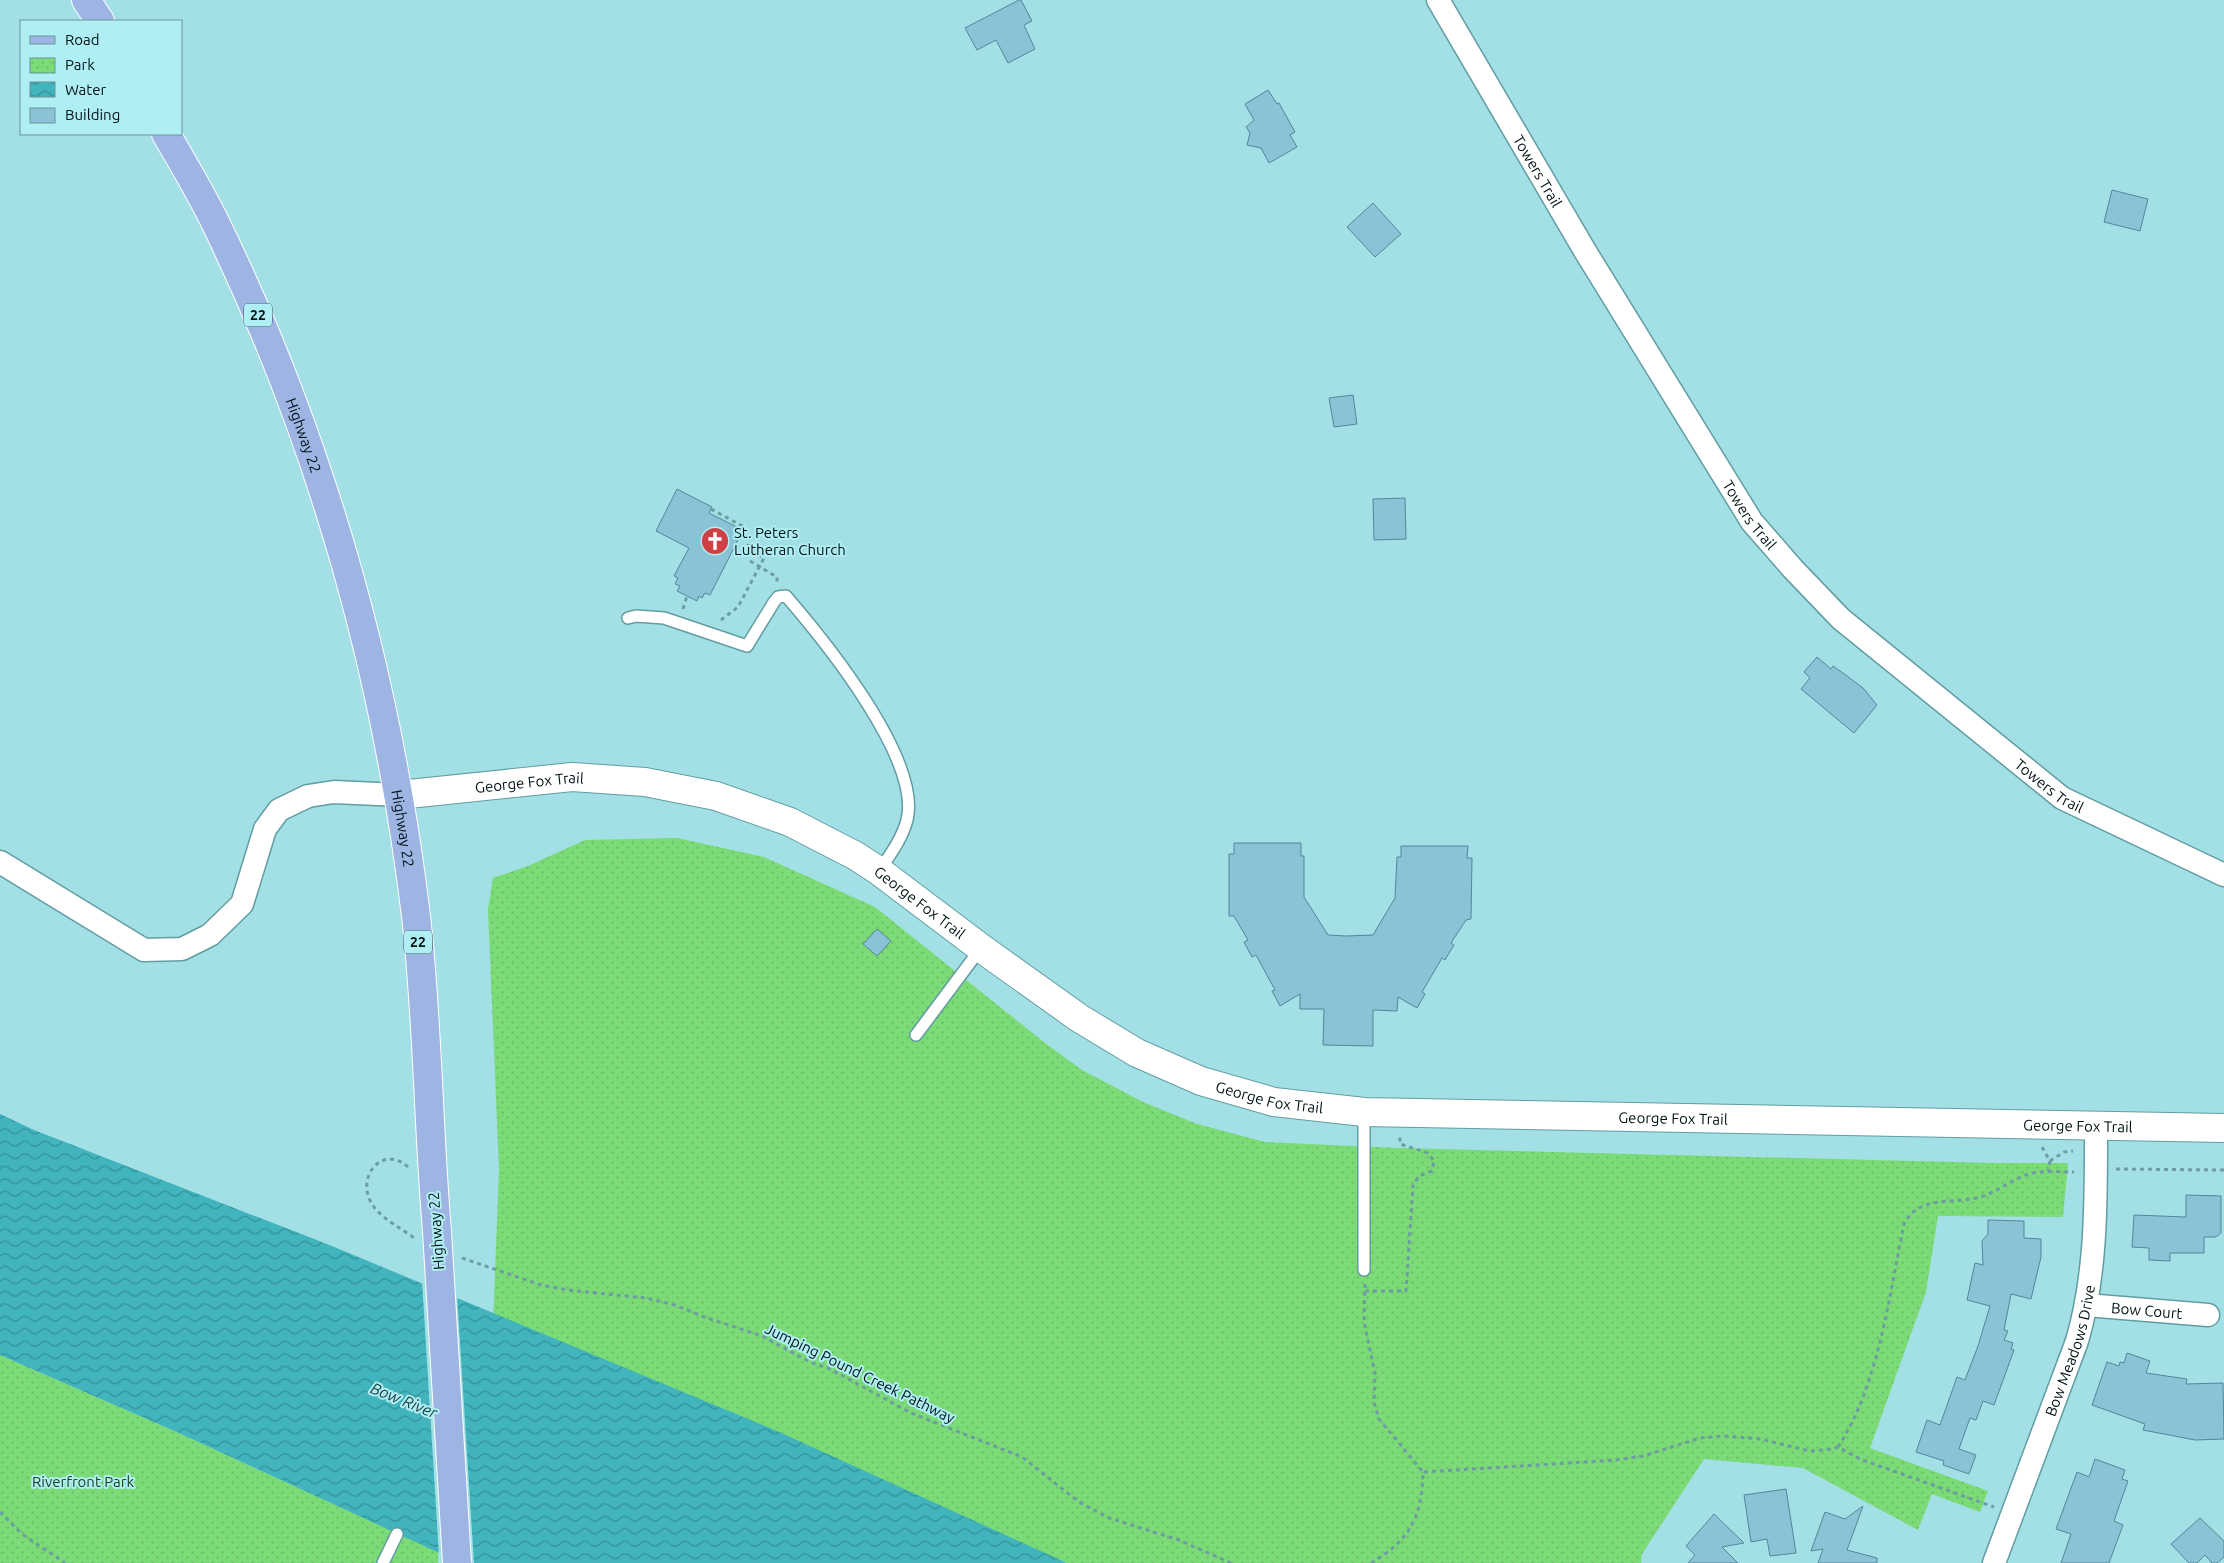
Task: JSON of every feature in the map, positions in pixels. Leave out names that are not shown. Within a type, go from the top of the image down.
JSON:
[{"type":"main road","points":[[86,0],[99,20]]},
{"type":"main road","name":"Highway 22","points":[[167,135],[215,221],[256,310],[324,489],[369,648],[399,795],[416,918],[457,1563]]},
{"type":"street","name":"Towers Trail","points":[[1438,0],[1586,251],[1752,522],[1793,569],[1841,619],[2062,798],[2224,875]]},
{"type":"street","name":"George Fox Trail","points":[[399,795],[572,777],[646,782],[716,796],[790,822],[879,870],[981,948],[1080,1018],[1137,1053],[1201,1081],[1274,1102],[1364,1112],[2224,1128]]},
{"type":"street","points":[[0,862],[144,950],[182,949],[210,935],[242,904],[264,829],[279,810],[308,796],[334,792],[399,795]]},
{"type":"street","name":"Bow Meadows Drive","points":[[1994,1563],[2077,1341],[2086,1305],[2091,1269],[2096,1127]]},
{"type":"street","name":"Bow Court","points":[[2086,1305],[2208,1315]]},
{"type":"lane","points":[[628,618],[636,616],[664,618],[748,646],[778,597],[786,596],[808,621],[876,714],[893,748],[906,791],[907,820],[893,850],[879,870]]},
{"type":"lane","points":[[916,1034],[981,948]]},
{"type":"lane","points":[[1364,1112],[1364,1270]]},
{"type":"lane","points":[[384,1563],[397,1534]]},
{"type":"path","points":[[710,509],[746,528],[749,550],[764,558],[738,607],[718,622]]},
{"type":"path","points":[[750,561],[777,577],[778,597]]},
{"type":"path","points":[[683,615],[682,606],[687,596]]},
{"type":"path","points":[[1365,1291],[1406,1291],[1413,1184],[1419,1176],[1432,1171],[1434,1161],[1428,1153],[1400,1144],[1399,1112]]},
{"type":"path","points":[[382,1215],[374,1206],[366,1191],[366,1181],[370,1172],[378,1163],[388,1160],[404,1164],[410,1169]]},
{"type":"path","points":[[2048,1172],[2050,1162]]},
{"type":"path","points":[[2115,1169],[2224,1170]]},
{"type":"path","points":[[1423,1472],[1615,1460],[1643,1456],[1700,1438],[1724,1436],[1760,1439],[1810,1451],[1833,1450],[1838,1447],[1861,1405],[1877,1349],[1904,1224],[1909,1215],[1921,1206],[1932,1203],[1978,1198],[2031,1173],[2076,1172]]},
{"type":"path","name":"Jumping Pound Creek Pathway","points":[[486,1268],[541,1285],[568,1290],[646,1298],[675,1305],[704,1317],[762,1336],[810,1362],[830,1369],[911,1413],[1022,1457],[1079,1502],[1109,1518],[1179,1540],[1231,1563]]},
{"type":"path","points":[[1364,1270],[1364,1322],[1376,1373],[1374,1402],[1379,1419],[1423,1472],[1423,1490],[1419,1509],[1412,1524],[1401,1542],[1371,1563]]},
{"type":"path","points":[[1838,1447],[1860,1459],[1996,1507]]},
{"type":"path","points":[[0,1512],[22,1534],[65,1563]]},
{"type":"green space","points":[[677,838],[764,857],[875,907],[1045,1043],[1082,1070],[1143,1102],[1197,1124],[1265,1142],[1399,1148],[1992,1163],[2068,1163],[2063,1217],[1938,1216],[1926,1292],[1870,1448],[1988,1491],[1980,1512],[1932,1494],[1918,1530],[1803,1468],[1704,1459],[1642,1554],[1641,1563],[1068,1563],[860,1487],[493,1325],[499,1169],[488,910],[493,878],[528,866],[585,840]]},
{"type":"green space","name":"Riverfront Park","points":[[0,1355],[179,1433],[438,1552],[438,1563],[0,1563]]},
{"type":"water","name":"Bow River","points":[[0,1114],[34,1130],[327,1244],[777,1431],[1067,1563],[461,1563],[179,1433],[0,1355]]},
{"type":"pier","points":[[422,1281],[457,1295],[474,1563],[455,1563],[439,1556]]},
{"type":"building","points":[[1021,0],[1032,21],[1024,25],[1035,49],[1008,63],[996,40],[977,50],[965,28]]},
{"type":"building","points":[[1268,90],[1277,104],[1279,103],[1295,132],[1290,135],[1297,147],[1269,163],[1261,148],[1247,145],[1250,133],[1246,127],[1254,120],[1245,104]]},
{"type":"building","points":[[2112,190],[2148,199],[2140,231],[2104,222]]},
{"type":"building","points":[[1373,203],[1401,234],[1375,257],[1347,227]]},
{"type":"building","points":[[1353,395],[1357,424],[1334,427],[1329,398]]},
{"type":"building","name":"St. Peters Lutheran Church","points":[[677,489],[712,507],[709,513],[743,530],[710,595],[705,593],[702,598],[699,596],[697,601],[677,591],[680,586],[675,584],[678,578],[674,576],[689,548],[656,531]]},
{"type":"building","points":[[1405,498],[1406,539],[1374,540],[1373,499]]},
{"type":"building","points":[[1817,657],[1831,669],[1833,666],[1863,688],[1877,705],[1854,733],[1801,689],[1810,678],[1804,672]]},
{"type":"building","points":[[1234,843],[1301,843],[1301,856],[1304,856],[1304,897],[1328,935],[1346,936],[1373,935],[1395,898],[1397,857],[1401,857],[1401,846],[1468,846],[1467,858],[1472,858],[1471,919],[1466,920],[1451,943],[1454,945],[1445,960],[1442,958],[1422,992],[1425,994],[1417,1008],[1398,997],[1397,1011],[1373,1010],[1373,1046],[1323,1045],[1324,1009],[1300,1009],[1300,994],[1280,1006],[1272,991],[1275,990],[1256,955],[1252,957],[1244,942],[1248,940],[1234,916],[1229,916],[1229,854],[1234,854]]},
{"type":"building","points":[[877,929],[891,941],[877,956],[863,944]]},
{"type":"building","points":[[2186,1195],[2221,1196],[2221,1233],[2216,1237],[2204,1237],[2204,1253],[2170,1253],[2170,1261],[2149,1260],[2149,1248],[2132,1247],[2134,1215],[2186,1217]]},
{"type":"building","points":[[1988,1220],[2024,1221],[2024,1238],[2041,1239],[2041,1257],[2031,1299],[2011,1294],[2004,1330],[2008,1331],[2004,1340],[2013,1343],[2011,1349],[2014,1350],[1994,1405],[1983,1401],[1976,1420],[1970,1418],[1959,1449],[1976,1455],[1969,1474],[1943,1465],[1944,1461],[1916,1452],[1927,1420],[1940,1425],[1957,1377],[1965,1380],[1978,1346],[1990,1306],[1967,1300],[1975,1263],[1983,1265],[1982,1241],[1988,1234]]},
{"type":"building","points":[[2127,1353],[2150,1361],[2146,1373],[2187,1379],[2186,1384],[2223,1383],[2224,1439],[2195,1440],[2143,1430],[2145,1424],[2092,1405],[2107,1362],[2119,1366],[2120,1362],[2124,1363]]},
{"type":"building","points":[[2095,1459],[2125,1470],[2122,1479],[2128,1481],[2114,1521],[2123,1525],[2109,1563],[2061,1563],[2071,1534],[2056,1529],[2077,1472],[2089,1477]]},
{"type":"building","points":[[1786,1489],[1796,1553],[1770,1556],[1767,1539],[1751,1542],[1744,1495]]},
{"type":"building","points":[[1863,1506],[1847,1550],[1877,1558],[1877,1563],[1818,1563],[1823,1549],[1811,1551],[1825,1512],[1845,1519]]},
{"type":"building","points":[[1714,1514],[1744,1543],[1722,1547],[1738,1563],[1688,1563],[1695,1555],[1686,1546]]},
{"type":"building","points":[[2200,1518],[2224,1541],[2224,1557],[2217,1563],[2212,1563],[2205,1555],[2197,1563],[2189,1563],[2171,1544]]},
{"type":"place","name":"St. Peters Lutheran Church","points":[[715,541]]}]
